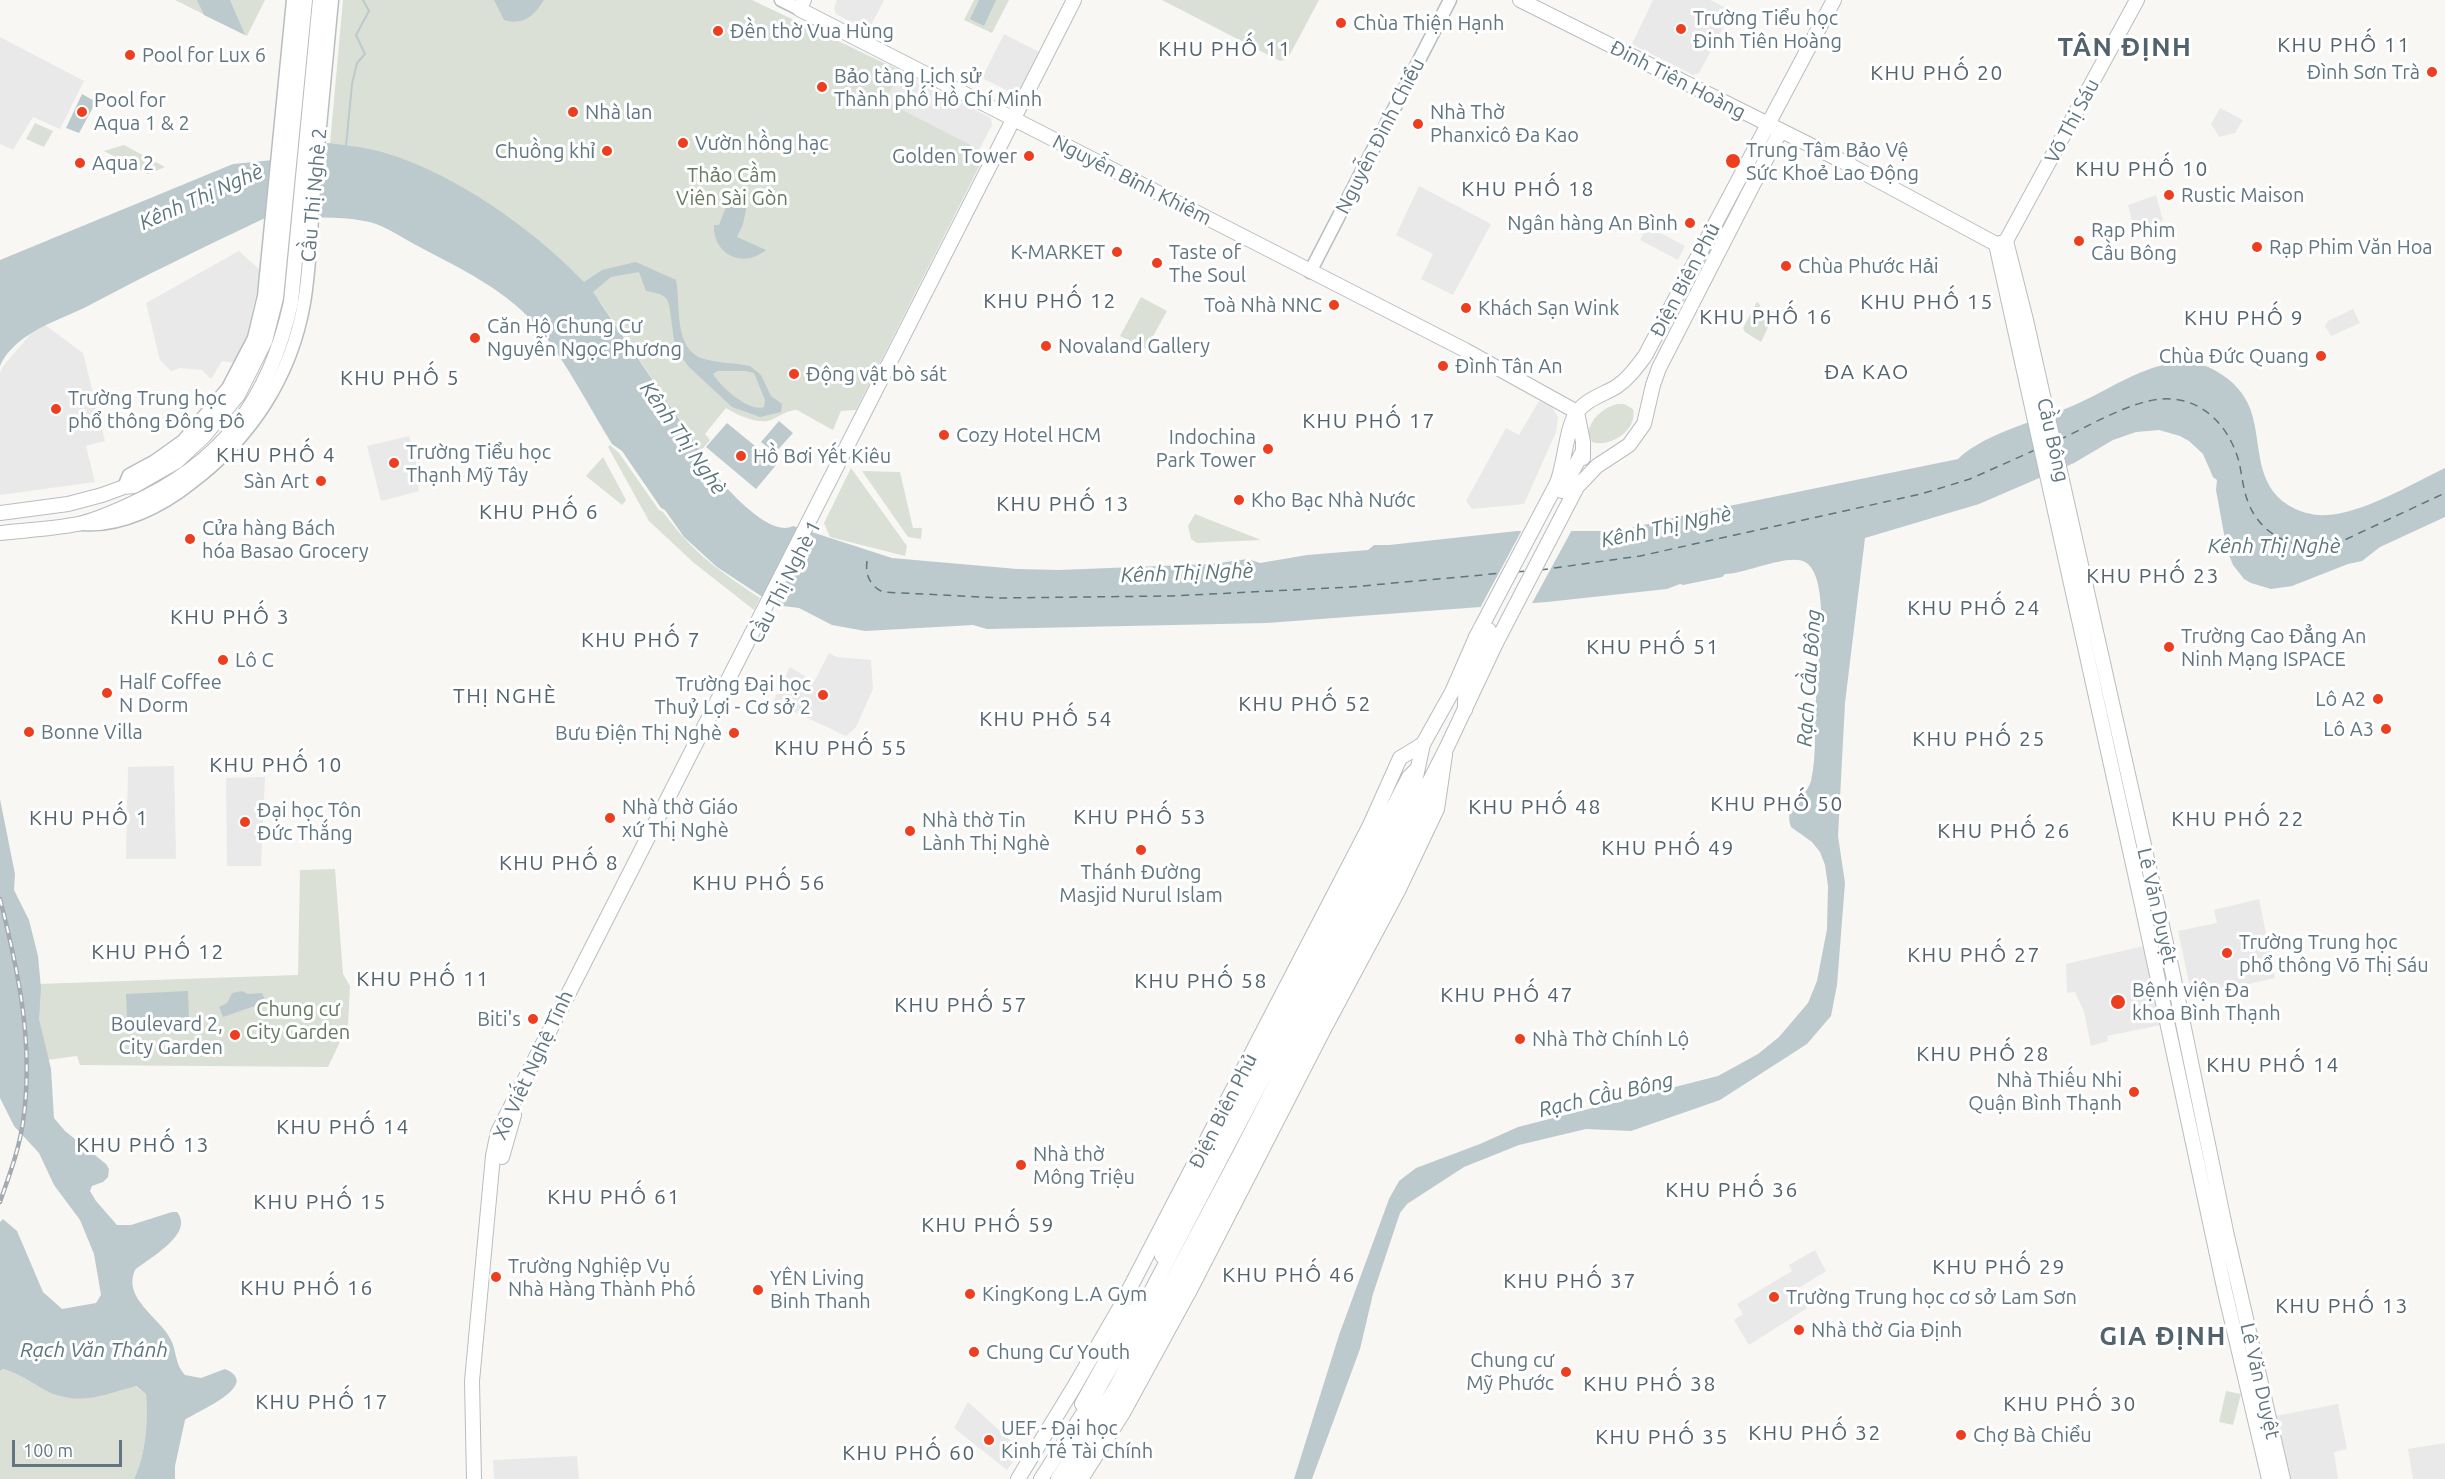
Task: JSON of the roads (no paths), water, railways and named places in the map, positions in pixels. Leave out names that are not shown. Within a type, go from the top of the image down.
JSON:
[{"type":"main road","points":[[288,101],[293,0]]},
{"type":"main road","name":"Cầu Thị Nghè 2","points":[[0,513],[86,500],[142,483],[166,462],[191,450],[228,409],[243,375],[270,328],[272,279],[288,101],[305,0]]},
{"type":"main road","name":"Cầu Thị Nghè 2","points":[[0,533],[80,524],[181,485],[231,431],[257,398],[283,338],[299,285],[316,103],[320,0]]},
{"type":"main road","points":[[316,103],[332,0]]},
{"type":"main road","name":"Nguyễn Bỉnh Khiêm","points":[[781,0],[802,5],[1016,120],[1475,355],[1577,412]]},
{"type":"main road","points":[[1071,15],[1074,0]]},
{"type":"main road","points":[[1071,15],[1083,0]]},
{"type":"main road","name":"Nguyễn Đình Chiểu","points":[[1310,272],[1450,0]]},
{"type":"main road","name":"Đinh Tiên Hoàng","points":[[1520,0],[2001,243]]},
{"type":"main road","points":[[1773,129],[1834,0]]},
{"type":"main road","name":"Võ Thị Sáu","points":[[2001,243],[2137,0]]},
{"type":"main road","name":"Cầu Thị Nghè 1","points":[[727,688],[1071,15]]},
{"type":"main road","name":"Ðiện Biên Phủ","points":[[1577,412],[1596,396],[1623,382],[1644,356],[1755,149],[1773,129]]},
{"type":"main road","name":"Ðiện Biên Phủ","points":[[1563,499],[1605,459],[1629,445],[1644,424],[1659,368],[1769,156],[1773,129]]},
{"type":"main road","points":[[1755,149],[1763,150],[1769,156]]},
{"type":"main road","name":"Cầu Bông","points":[[2001,243],[2032,371],[2062,511]]},
{"type":"main road","points":[[1486,640],[1563,499],[1578,477],[1583,451],[1577,412]]},
{"type":"main road","points":[[1486,640],[1563,499],[1564,463],[1571,424],[1577,412]]},
{"type":"main road","points":[[166,462],[181,485]]},
{"type":"main road","name":"Lê Văn Duyệt","points":[[2062,511],[2136,811],[2172,970],[2269,1479]]},
{"type":"main road","name":"Lê Văn Duyệt","points":[[2062,511],[2122,814],[2157,973],[2248,1360],[2283,1479]]},
{"type":"main road","name":"Điện Biên Phủ","points":[[1067,1479],[1129,1380],[1445,752],[1465,710],[1486,640]]},
{"type":"main road","name":"Điện Biên Phủ","points":[[1018,1479],[1213,1152],[1377,860],[1414,786],[1423,744],[1452,692],[1486,640]]},
{"type":"main road","name":"Xô Viết Nghệ Tĩnh","points":[[474,1479],[472,1381],[492,1166],[501,1137],[727,688]]},
{"type":"main road","name":"Điện Biên Phủ","points":[[1041,1479],[1093,1398],[1122,1347],[1400,759],[1423,744]]},
{"type":"main road","name":"Điện Biên Phủ","points":[[1081,1479],[1123,1413],[1190,1292],[1323,1030],[1398,891],[1437,809],[1445,752]]},
{"type":"main road","points":[[2122,814],[2136,811]]},
{"type":"main road","points":[[2157,973],[2172,970]]},
{"type":"main road","name":"Xô Viết Nghệ Tĩnh","points":[[483,1479],[480,1381],[501,1137]]},
{"type":"main road","points":[[1213,1152],[1238,1164]]},
{"type":"main road","name":"Điện Biên Phủ","points":[[1035,1479],[1054,1452],[1116,1343],[1213,1152]]},
{"type":"main road","name":"Điện Biên Phủ","points":[[1058,1479],[1115,1389],[1238,1164]]},
{"type":"water","points":[[197,0],[230,0],[245,35],[204,15]]},
{"type":"water","points":[[494,0],[544,0],[532,15],[522,21],[511,22],[504,20]]},
{"type":"water","points":[[979,0],[996,0],[984,26],[970,19]]},
{"type":"water","name":"Pool for Aqua 1 & 2","points":[[82,94],[96,102],[79,133],[66,128]]},
{"type":"water","name":"Kênh Thị Nghè","points":[[328,143],[369,149],[397,157],[456,183],[485,201],[539,241],[584,282],[602,270],[636,262],[676,280],[680,325],[687,346],[694,354],[704,359],[750,366],[761,375],[771,396],[782,404],[781,412],[760,417],[732,407],[689,367],[680,355],[674,340],[669,304],[666,298],[646,291],[639,272],[611,277],[593,292],[723,484],[755,514],[775,526],[784,528],[793,526],[892,558],[1017,569],[1059,570],[1211,564],[1248,559],[1260,563],[1307,555],[1368,550],[1374,545],[1517,531],[1618,531],[1958,459],[1984,441],[2067,408],[2123,380],[2157,367],[2181,363],[2199,364],[2210,368],[2222,375],[2242,393],[2251,411],[2264,474],[2269,486],[2288,505],[2312,514],[2341,513],[2371,504],[2445,468],[2445,517],[2380,547],[2362,561],[2348,564],[2292,586],[2271,589],[2251,583],[2244,579],[2233,565],[2227,550],[2216,490],[2217,480],[2213,477],[2203,454],[2180,436],[2159,430],[2136,432],[2113,440],[2074,463],[1979,504],[1865,538],[1845,703],[1838,836],[1845,883],[1837,985],[1831,1016],[1807,1044],[1720,1100],[1631,1131],[1586,1129],[1519,1145],[1464,1167],[1407,1204],[1400,1213],[1373,1294],[1360,1349],[1312,1479],[1294,1479],[1339,1335],[1389,1199],[1399,1181],[1416,1168],[1518,1127],[1718,1076],[1758,1054],[1779,1037],[1808,1003],[1817,981],[1827,929],[1828,886],[1825,865],[1820,852],[1812,842],[1791,827],[1789,819],[1792,808],[1805,793],[1811,781],[1814,761],[1821,607],[1818,582],[1813,570],[1805,562],[1789,560],[1725,574],[1722,577],[1680,584],[1667,589],[1547,602],[1267,623],[987,629],[973,625],[865,631],[832,625],[799,608],[783,606],[761,596],[717,567],[684,537],[622,451],[612,444],[551,344],[514,303],[482,281],[390,230],[377,224],[352,219],[316,218],[269,221],[265,218],[40,328],[15,345],[0,366],[0,260],[233,164],[273,160]],"holes":[[[718,371],[754,373],[765,400],[764,407],[758,408],[743,402],[728,391],[713,374]]]},
{"type":"water","points":[[737,200],[747,205],[743,224],[737,237],[766,250],[757,256],[739,258],[731,256],[718,244],[714,225],[719,225],[726,207]]},
{"type":"water","points":[[779,421],[793,433],[775,453],[761,442]]},
{"type":"water","name":"Hồ Bơi Yết Kiêu","points":[[727,423],[777,464],[756,489],[706,447]]},
{"type":"water","name":"Rạch Văn Thánh","points":[[0,799],[15,874],[14,890],[29,920],[38,956],[41,988],[39,1019],[51,1069],[54,1118],[65,1131],[106,1164],[109,1169],[108,1177],[103,1182],[92,1186],[90,1191],[117,1225],[131,1225],[177,1212],[181,1220],[180,1229],[168,1245],[135,1270],[132,1280],[134,1290],[138,1299],[171,1340],[179,1367],[185,1375],[201,1378],[225,1369],[235,1375],[236,1382],[232,1390],[185,1420],[175,1466],[175,1479],[134,1479],[144,1448],[147,1415],[146,1394],[136,1386],[105,1395],[75,1399],[53,1394],[16,1374],[3,1369],[0,1371],[0,1222],[3,1219],[17,1231],[43,1292],[62,1309],[96,1303],[101,1295],[94,1254],[80,1220],[54,1185],[39,1153],[14,1126],[0,1098]]},
{"type":"water","points":[[188,991],[189,1017],[127,1020],[126,994]]},
{"type":"water","points":[[242,991],[248,994],[262,993],[266,1002],[223,1017],[219,1007],[227,1003],[232,993]]},
{"type":"waterway","points":[[346,146],[352,84],[357,63],[365,54],[356,35],[369,11],[363,0]]},
{"type":"railway","points":[[0,899],[19,982],[27,1066],[23,1122],[0,1202]]},
{"type":"place","name":"Chùa Thiện Hạnh","points":[[1341,23]]},
{"type":"place","name":"Trường Tiểu học Đinh Tiên Hoàng","points":[[1681,29]]},
{"type":"place","name":"Đền thờ Vua Hùng","points":[[718,31]]},
{"type":"place","name":"Pool for Lux 6","points":[[130,55]]},
{"type":"place","name":"Đình Sơn Trà","points":[[2432,72]]},
{"type":"place","name":"Bảo tàng Lịch sử Thành phố Hồ Chí Minh","points":[[822,87]]},
{"type":"place","name":"Pool for Aqua 1 & 2","points":[[82,112]]},
{"type":"place","name":"Nhà lan","points":[[573,112]]},
{"type":"place","name":"Nhà Thờ Phanxicô Đa Kao","points":[[1418,124]]},
{"type":"place","name":"Vườn hồng hạc","points":[[683,143]]},
{"type":"place","name":"Chuồng khỉ","points":[[607,151]]},
{"type":"place","name":"Golden Tower","points":[[1029,156]]},
{"type":"place","name":"Trung Tâm Bảo Vệ Sức Khoẻ Lao Động","points":[[1733,161]]},
{"type":"place","name":"Aqua 2","points":[[80,163]]},
{"type":"place","name":"Rustic Maison","points":[[2169,195]]},
{"type":"place","name":"Ngân hàng An Bình","points":[[1690,223]]},
{"type":"place","name":"Rạp Phim Cầu Bông","points":[[2079,241]]},
{"type":"place","name":"Rạp Phim Văn Hoa","points":[[2257,247]]},
{"type":"place","name":"K-MARKET","points":[[1117,252]]},
{"type":"place","name":"Taste of The Soul","points":[[1157,263]]},
{"type":"place","name":"Chùa Phước Hải","points":[[1786,266]]},
{"type":"place","name":"Toà Nhà NNC","points":[[1334,305]]},
{"type":"place","name":"Khách Sạn Wink","points":[[1466,308]]},
{"type":"place","name":"Căn Hộ Chung Cư Nguyễn Ngọc Phương","points":[[475,338]]},
{"type":"place","name":"Novaland Gallery","points":[[1046,346]]},
{"type":"place","name":"Chùa Đức Quang","points":[[2321,356]]},
{"type":"place","name":"Đình Tân An","points":[[1443,366]]},
{"type":"place","name":"Động vật bò sát","points":[[794,374]]},
{"type":"place","name":"Trường Trung học phổ thông Đông Đô","points":[[56,409]]},
{"type":"place","name":"Cozy Hotel HCM","points":[[944,435]]},
{"type":"place","name":"Indochina Park Tower","points":[[1268,449]]},
{"type":"place","name":"Hồ Bơi Yết Kiêu","points":[[741,456]]},
{"type":"place","name":"Trường Tiểu học Thạnh Mỹ Tây","points":[[394,463]]},
{"type":"place","name":"Sàn Art","points":[[321,481]]},
{"type":"place","name":"Kho Bạc Nhà Nước","points":[[1239,500]]},
{"type":"place","name":"Cửa hàng Bách hóa Basao Grocery","points":[[190,539]]},
{"type":"place","name":"Trường Cao Đẳng An Ninh Mạng ISPACE","points":[[2169,647]]},
{"type":"place","name":"Lô C","points":[[223,660]]},
{"type":"place","name":"Half Coffee N Dorm","points":[[107,693]]},
{"type":"place","name":"Trường Đại học Thuỷ Lợi - Cơ sở 2","points":[[823,695]]},
{"type":"place","name":"Lô A2","points":[[2378,699]]},
{"type":"place","name":"Lô A3","points":[[2386,729]]},
{"type":"place","name":"Bonne Villa","points":[[29,732]]},
{"type":"place","name":"Bưu Điện Thị Nghè","points":[[734,733]]},
{"type":"place","name":"Nhà thờ Giáo xứ Thị Nghè","points":[[610,818]]},
{"type":"place","name":"Đại học Tôn Đức Thắng","points":[[245,822]]},
{"type":"place","name":"Nhà thờ Tin Lành Thị Nghè","points":[[910,831]]},
{"type":"place","name":"Thánh Đường Masjid Nurul Islam","points":[[1141,850]]},
{"type":"place","name":"Trường Trung học phổ thông Võ Thị Sáu","points":[[2227,953]]},
{"type":"place","name":"Bệnh viện Đa khoa Bình Thạnh","points":[[2118,1002]]},
{"type":"place","name":"Biti's","points":[[533,1019]]},
{"type":"place","name":"Boulevard 2, City Garden","points":[[235,1035]]},
{"type":"place","name":"Nhà Thờ Chính Lộ","points":[[1520,1039]]},
{"type":"place","name":"Nhà Thiếu Nhi Quận Bình Thạnh","points":[[2134,1092]]},
{"type":"place","name":"Nhà thờ Mông Triệu","points":[[1021,1165]]},
{"type":"place","name":"Trường Nghiệp Vụ Nhà Hàng Thành Phố","points":[[496,1277]]},
{"type":"place","name":"YÊN Living Binh Thanh","points":[[758,1290]]},
{"type":"place","name":"KingKong L.A Gym","points":[[970,1294]]},
{"type":"place","name":"Trường Trung học cơ sở Lam Sơn","points":[[1774,1297]]},
{"type":"place","name":"Nhà thờ Gia Định","points":[[1799,1330]]},
{"type":"place","name":"Chung Cư Youth","points":[[974,1352]]},
{"type":"place","name":"Chung cư Mỹ Phước","points":[[1566,1372]]},
{"type":"place","name":"Chợ Bà Chiểu","points":[[1961,1435]]},
{"type":"place","name":"UEF - Đại học Kinh Tế Tài Chính","points":[[989,1440]]},
{"type":"district","name":"KHU PHỐ 11","points":[[2344,45]]},
{"type":"district","name":"TÂN ĐỊNH","points":[[2125,47]]},
{"type":"district","name":"KHU PHỐ 11","points":[[1225,49]]},
{"type":"district","name":"KHU PHỐ 20","points":[[1937,73]]},
{"type":"district","name":"KHU PHỐ 10","points":[[2142,169]]},
{"type":"district","name":"KHU PHỐ 18","points":[[1528,189]]},
{"type":"district","name":"KHU PHỐ 12","points":[[1050,301]]},
{"type":"district","name":"KHU PHỐ 15","points":[[1927,302]]},
{"type":"district","name":"KHU PHỐ 16","points":[[1766,317]]},
{"type":"district","name":"KHU PHỐ 9","points":[[2244,318]]},
{"type":"district","name":"ĐA KAO","points":[[1867,372]]},
{"type":"district","name":"KHU PHỐ 5","points":[[400,378]]},
{"type":"district","name":"KHU PHỐ 17","points":[[1369,421]]},
{"type":"district","name":"KHU PHỐ 4","points":[[276,455]]},
{"type":"district","name":"KHU PHỐ 13","points":[[1063,504]]},
{"type":"district","name":"KHU PHỐ 6","points":[[539,512]]},
{"type":"district","name":"KHU PHỐ 23","points":[[2153,576]]},
{"type":"district","name":"KHU PHỐ 24","points":[[1974,608]]},
{"type":"district","name":"KHU PHỐ 3","points":[[230,617]]},
{"type":"district","name":"KHU PHỐ 7","points":[[641,640]]},
{"type":"district","name":"KHU PHỐ 51","points":[[1653,647]]},
{"type":"district","name":"THỊ NGHÈ","points":[[505,696]]},
{"type":"district","name":"KHU PHỐ 52","points":[[1305,704]]},
{"type":"district","name":"KHU PHỐ 54","points":[[1046,719]]},
{"type":"district","name":"KHU PHỐ 25","points":[[1979,739]]},
{"type":"district","name":"KHU PHỐ 55","points":[[841,748]]},
{"type":"district","name":"KHU PHỐ 10","points":[[276,765]]},
{"type":"district","name":"KHU PHỐ 50","points":[[1777,804]]},
{"type":"district","name":"KHU PHỐ 48","points":[[1535,807]]},
{"type":"district","name":"KHU PHỐ 53","points":[[1140,817]]},
{"type":"district","name":"KHU PHỐ 1","points":[[89,818]]},
{"type":"district","name":"KHU PHỐ 22","points":[[2238,819]]},
{"type":"district","name":"KHU PHỐ 26","points":[[2004,831]]},
{"type":"district","name":"KHU PHỐ 49","points":[[1668,848]]},
{"type":"district","name":"KHU PHỐ 8","points":[[559,863]]},
{"type":"district","name":"KHU PHỐ 56","points":[[759,883]]},
{"type":"district","name":"KHU PHỐ 12","points":[[158,952]]},
{"type":"district","name":"KHU PHỐ 27","points":[[1974,955]]},
{"type":"district","name":"KHU PHỐ 11","points":[[423,979]]},
{"type":"district","name":"KHU PHỐ 58","points":[[1201,981]]},
{"type":"district","name":"KHU PHỐ 47","points":[[1507,995]]},
{"type":"district","name":"KHU PHỐ 57","points":[[961,1005]]},
{"type":"district","name":"KHU PHỐ 28","points":[[1983,1054]]},
{"type":"district","name":"KHU PHỐ 14","points":[[2273,1065]]},
{"type":"district","name":"KHU PHỐ 14","points":[[343,1127]]},
{"type":"district","name":"KHU PHỐ 13","points":[[143,1145]]},
{"type":"district","name":"KHU PHỐ 36","points":[[1732,1190]]},
{"type":"district","name":"KHU PHỐ 61","points":[[614,1197]]},
{"type":"district","name":"KHU PHỐ 15","points":[[320,1202]]},
{"type":"district","name":"KHU PHỐ 59","points":[[988,1225]]},
{"type":"district","name":"KHU PHỐ 29","points":[[1999,1267]]},
{"type":"district","name":"KHU PHỐ 46","points":[[1289,1275]]},
{"type":"district","name":"KHU PHỐ 37","points":[[1570,1281]]},
{"type":"district","name":"KHU PHỐ 16","points":[[307,1288]]},
{"type":"district","name":"KHU PHỐ 13","points":[[2342,1306]]},
{"type":"district","name":"GIA ĐỊNH","points":[[2163,1336]]},
{"type":"district","name":"KHU PHỐ 38","points":[[1650,1384]]},
{"type":"district","name":"KHU PHỐ 17","points":[[322,1402]]},
{"type":"district","name":"KHU PHỐ 30","points":[[2070,1404]]},
{"type":"district","name":"KHU PHỐ 32","points":[[1815,1433]]},
{"type":"district","name":"KHU PHỐ 35","points":[[1662,1437]]},
{"type":"district","name":"KHU PHỐ 60","points":[[909,1453]]},
{"type":"park label","name":"Thảo Cầm Viên Sài Gòn","points":[[732,186]]},
{"type":"park label","name":"Chung cư City Garden","points":[[298,1020]]},
{"type":"water label","name":"Rạch Cầu Bông","points":[[1809,678]]},
{"type":"water label","name":"Rạch Cầu Bông","points":[[1606,1095]]}]
